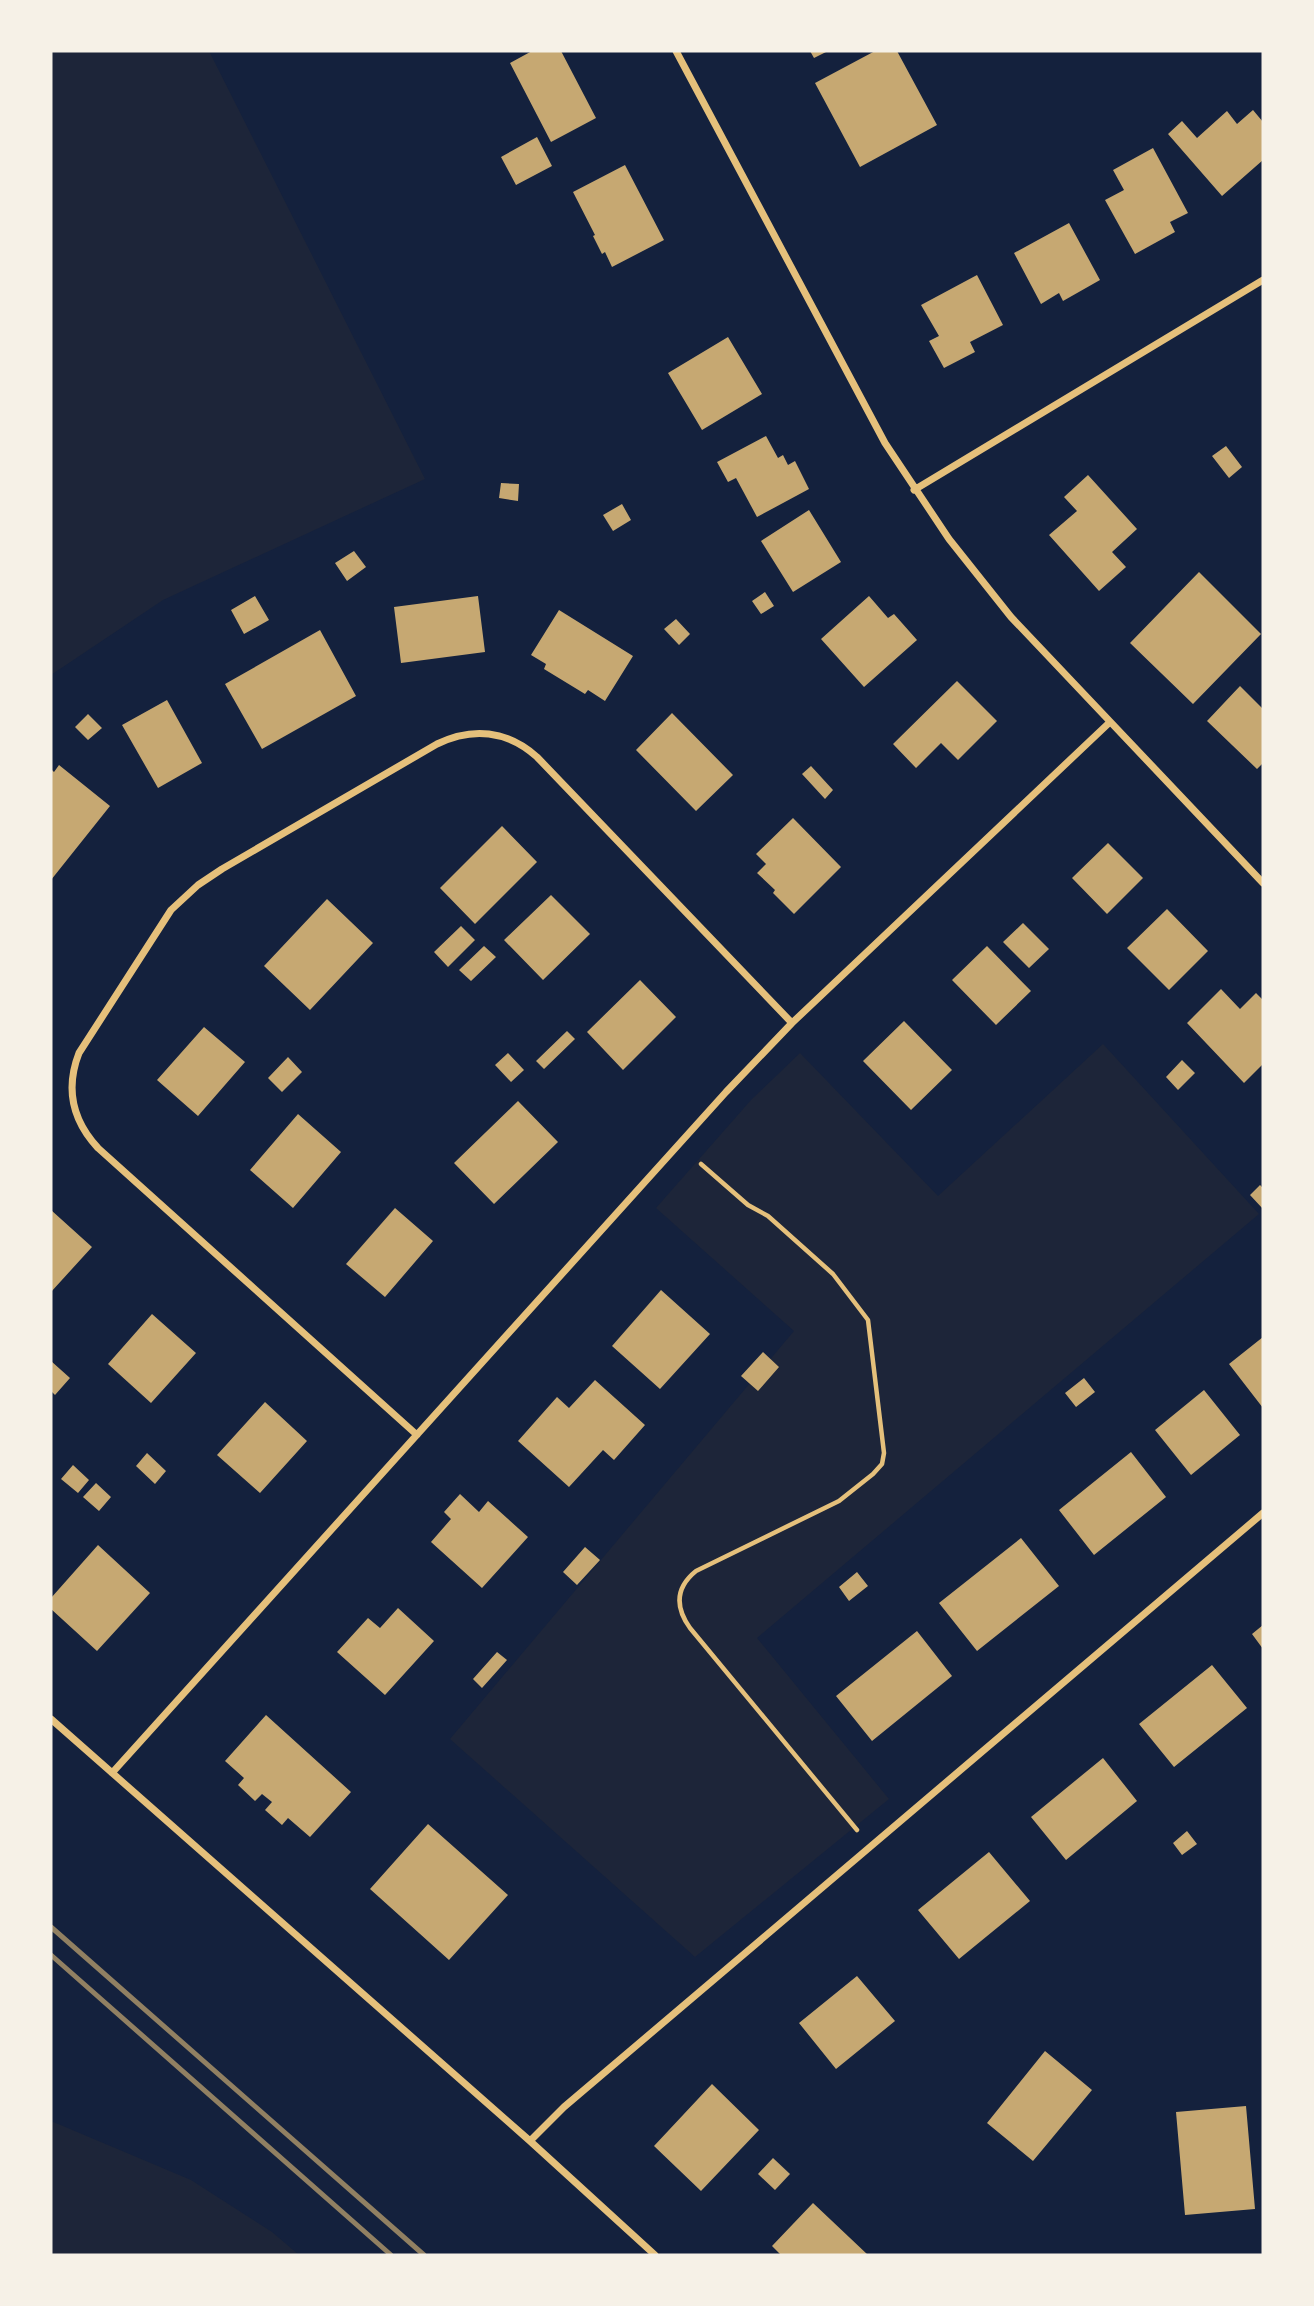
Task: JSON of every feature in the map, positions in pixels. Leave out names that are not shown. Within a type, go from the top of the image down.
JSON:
[{"type":"street","points":[[676,51],[885,443],[914,490],[988,590],[1263,883]]},
{"type":"street","points":[[914,490],[1263,280]]},
{"type":"street","points":[[112,1773],[685,1136],[792,1023],[1110,722]]},
{"type":"street","points":[[417,1435],[98,1148],[89,1139],[76,1116],[71,1078],[79,1053],[171,910],[198,885],[222,869],[437,744],[463,734],[489,733],[515,741],[537,757],[792,1023]]},
{"type":"street","points":[[530,2141],[564,2107],[1263,1513]]},
{"type":"street","points":[[51,1719],[530,2141],[655,2255]]},
{"type":"path","points":[[701,1164],[748,1205],[768,1216],[833,1274],[868,1320],[884,1452],[882,1464],[839,1502],[696,1571],[680,1591],[679,1608],[690,1628],[870,1846]]},
{"type":"shaded area","points":[[51,51],[209,51],[425,479],[163,600],[51,675]]},
{"type":"shaded area","points":[[1103,1044],[1259,1214],[757,1638],[889,1799],[695,1957],[450,1739],[794,1331],[656,1208],[751,1100],[800,1053],[938,1196]]},
{"type":"shaded area","points":[[51,2121],[191,2180],[272,2232],[299,2255],[51,2255]]},
{"type":"building","points":[[532,51],[561,51],[596,118],[551,142],[510,63]]},
{"type":"building","points":[[810,51],[828,51],[814,58]]},
{"type":"building","points":[[875,51],[897,51],[937,125],[860,167],[815,83]]},
{"type":"building","points":[[1253,110],[1263,122],[1263,160],[1222,196],[1168,134],[1182,121],[1197,138],[1227,111],[1237,124]]},
{"type":"building","points":[[537,137],[552,166],[516,185],[501,157]]},
{"type":"building","points":[[1153,148],[1188,213],[1170,222],[1175,232],[1135,254],[1105,200],[1124,190],[1113,170]]},
{"type":"building","points":[[625,165],[664,240],[612,267],[605,252],[602,254],[573,192]]},
{"type":"building","points":[[1069,223],[1100,280],[1063,301],[1059,293],[1041,304],[1014,253]]},
{"type":"building","points":[[977,275],[1003,325],[970,342],[975,352],[944,368],[929,341],[939,336],[921,305]]},
{"type":"building","points":[[728,337],[762,394],[702,430],[668,373]]},
{"type":"building","points":[[766,436],[778,458],[783,455],[788,465],[795,461],[809,489],[757,517],[736,478],[728,482],[717,462]]},
{"type":"building","points":[[1226,446],[1242,467],[1229,478],[1212,456]]},
{"type":"building","points":[[1088,475],[1137,529],[1112,552],[1126,567],[1099,591],[1049,535],[1077,511],[1064,497]]},
{"type":"building","points":[[501,483],[519,484],[518,501],[499,498]]},
{"type":"building","points":[[622,504],[631,520],[613,531],[603,515]]},
{"type":"building","points":[[809,510],[841,562],[793,592],[761,541]]},
{"type":"building","points":[[354,551],[366,567],[347,581],[335,563]]},
{"type":"building","points":[[1199,572],[1261,634],[1193,704],[1130,643]]},
{"type":"building","points":[[765,592],[774,606],[761,614],[752,601]]},
{"type":"building","points":[[255,596],[269,620],[244,634],[231,610]]},
{"type":"building","points":[[478,596],[485,652],[401,663],[394,607]]},
{"type":"building","points":[[869,596],[888,618],[894,614],[917,640],[864,687],[821,639]]},
{"type":"building","points":[[559,610],[633,656],[605,701],[588,690],[585,694],[544,669],[546,664],[531,655]]},
{"type":"building","points":[[676,619],[690,634],[679,645],[664,629]]},
{"type":"building","points":[[320,630],[356,696],[262,749],[225,684]]},
{"type":"building","points":[[957,681],[997,721],[958,760],[941,743],[916,768],[893,744]]},
{"type":"building","points":[[1240,686],[1263,709],[1263,763],[1257,769],[1207,721]]},
{"type":"building","points":[[167,700],[202,763],[158,788],[122,725]]},
{"type":"building","points":[[672,713],[733,775],[696,811],[636,750]]},
{"type":"building","points":[[88,714],[102,728],[88,740],[75,727]]},
{"type":"building","points":[[59,765],[110,806],[51,880],[51,769],[54,772]]},
{"type":"building","points":[[811,766],[833,790],[825,799],[802,774]]},
{"type":"building","points":[[793,818],[841,867],[794,914],[757,873],[766,864],[756,854]]},
{"type":"building","points":[[502,826],[537,862],[475,924],[440,888]]},
{"type":"building","points":[[1108,843],[1143,878],[1107,914],[1072,878]]},
{"type":"building","points":[[551,895],[590,934],[543,980],[504,940]]},
{"type":"building","points":[[327,899],[373,943],[310,1010],[264,966]]},
{"type":"building","points":[[1167,909],[1208,951],[1169,990],[1127,948]]},
{"type":"building","points":[[1023,923],[1049,949],[1029,968],[1003,942]]},
{"type":"building","points":[[461,926],[475,940],[448,967],[434,952]]},
{"type":"building","points":[[484,946],[496,957],[471,981],[459,970]]},
{"type":"building","points":[[987,946],[1031,991],[996,1025],[952,980]]},
{"type":"building","points":[[640,980],[676,1017],[623,1070],[587,1032]]},
{"type":"building","points":[[1221,989],[1240,1009],[1256,993],[1263,1000],[1263,1064],[1244,1083],[1187,1023]]},
{"type":"building","points":[[904,1021],[952,1070],[911,1110],[863,1061]]},
{"type":"building","points":[[204,1027],[245,1062],[198,1116],[157,1080]]},
{"type":"building","points":[[567,1031],[575,1039],[544,1069],[536,1061]]},
{"type":"building","points":[[508,1053],[524,1070],[511,1082],[495,1065]]},
{"type":"building","points":[[288,1057],[302,1072],[282,1092],[268,1078]]},
{"type":"building","points":[[1182,1060],[1195,1073],[1178,1090],[1166,1077]]},
{"type":"building","points":[[518,1101],[558,1142],[494,1204],[454,1163]]},
{"type":"building","points":[[298,1114],[341,1152],[293,1208],[250,1170]]},
{"type":"building","points":[[1260,1185],[1263,1188],[1263,1209],[1250,1195]]},
{"type":"building","points":[[395,1208],[433,1241],[385,1297],[346,1264]]},
{"type":"building","points":[[51,1210],[92,1247],[51,1292]]},
{"type":"building","points":[[661,1290],[710,1334],[660,1389],[612,1346]]},
{"type":"building","points":[[152,1314],[196,1353],[151,1403],[108,1364]]},
{"type":"building","points":[[1263,1337],[1263,1408],[1229,1364]]},
{"type":"building","points":[[763,1352],[779,1367],[758,1391],[741,1376]]},
{"type":"building","points":[[51,1361],[70,1378],[55,1395],[51,1391]]},
{"type":"building","points":[[1084,1378],[1095,1392],[1076,1407],[1065,1393]]},
{"type":"building","points":[[595,1380],[645,1425],[614,1460],[603,1450],[569,1487],[518,1441],[557,1397],[569,1408]]},
{"type":"building","points":[[1204,1390],[1240,1435],[1191,1475],[1155,1430]]},
{"type":"building","points":[[265,1402],[307,1441],[260,1493],[217,1455]]},
{"type":"building","points":[[1131,1452],[1166,1497],[1094,1555],[1059,1510]]},
{"type":"building","points":[[147,1453],[166,1471],[155,1484],[136,1466]]},
{"type":"building","points":[[73,1465],[89,1480],[78,1493],[61,1479]]},
{"type":"building","points":[[96,1483],[111,1497],[99,1511],[83,1497]]},
{"type":"building","points":[[460,1494],[479,1512],[488,1501],[528,1537],[482,1588],[431,1542],[451,1519],[444,1512]]},
{"type":"building","points":[[1021,1538],[1059,1586],[977,1651],[939,1603]]},
{"type":"building","points":[[98,1545],[150,1593],[97,1651],[51,1609],[51,1598]]},
{"type":"building","points":[[585,1547],[600,1560],[577,1585],[563,1572]]},
{"type":"building","points":[[857,1572],[868,1586],[849,1601],[839,1587]]},
{"type":"building","points":[[398,1608],[434,1641],[385,1695],[337,1652],[368,1618],[380,1628]]},
{"type":"building","points":[[1263,1625],[1263,1649],[1252,1634]]},
{"type":"building","points":[[917,1631],[952,1676],[872,1741],[836,1696]]},
{"type":"building","points":[[497,1652],[507,1660],[482,1688],[473,1679]]},
{"type":"building","points":[[1212,1665],[1247,1708],[1174,1767],[1139,1724]]},
{"type":"building","points":[[266,1715],[351,1792],[310,1837],[288,1818],[282,1825],[265,1810],[272,1802],[262,1794],[255,1801],[238,1785],[244,1778],[225,1761]]},
{"type":"building","points":[[1103,1758],[1137,1801],[1066,1860],[1031,1817]]},
{"type":"building","points":[[428,1824],[508,1895],[449,1960],[370,1889]]},
{"type":"building","points":[[1187,1831],[1197,1844],[1182,1855],[1173,1843]]},
{"type":"building","points":[[989,1852],[1030,1901],[959,1959],[918,1910]]},
{"type":"building","points":[[857,1976],[895,2021],[836,2069],[799,2023]]},
{"type":"building","points":[[1045,2051],[1092,2090],[1033,2161],[987,2123]]},
{"type":"building","points":[[712,2084],[759,2130],[701,2191],[654,2146]]},
{"type":"building","points":[[1246,2106],[1255,2209],[1185,2215],[1176,2112]]},
{"type":"building","points":[[773,2158],[790,2174],[775,2190],[758,2174]]},
{"type":"building","points":[[813,2203],[868,2255],[781,2255],[772,2246]]},
{"type":"railway","points":[[51,1927],[424,2255]]},
{"type":"railway","points":[[51,1955],[391,2255]]}]
